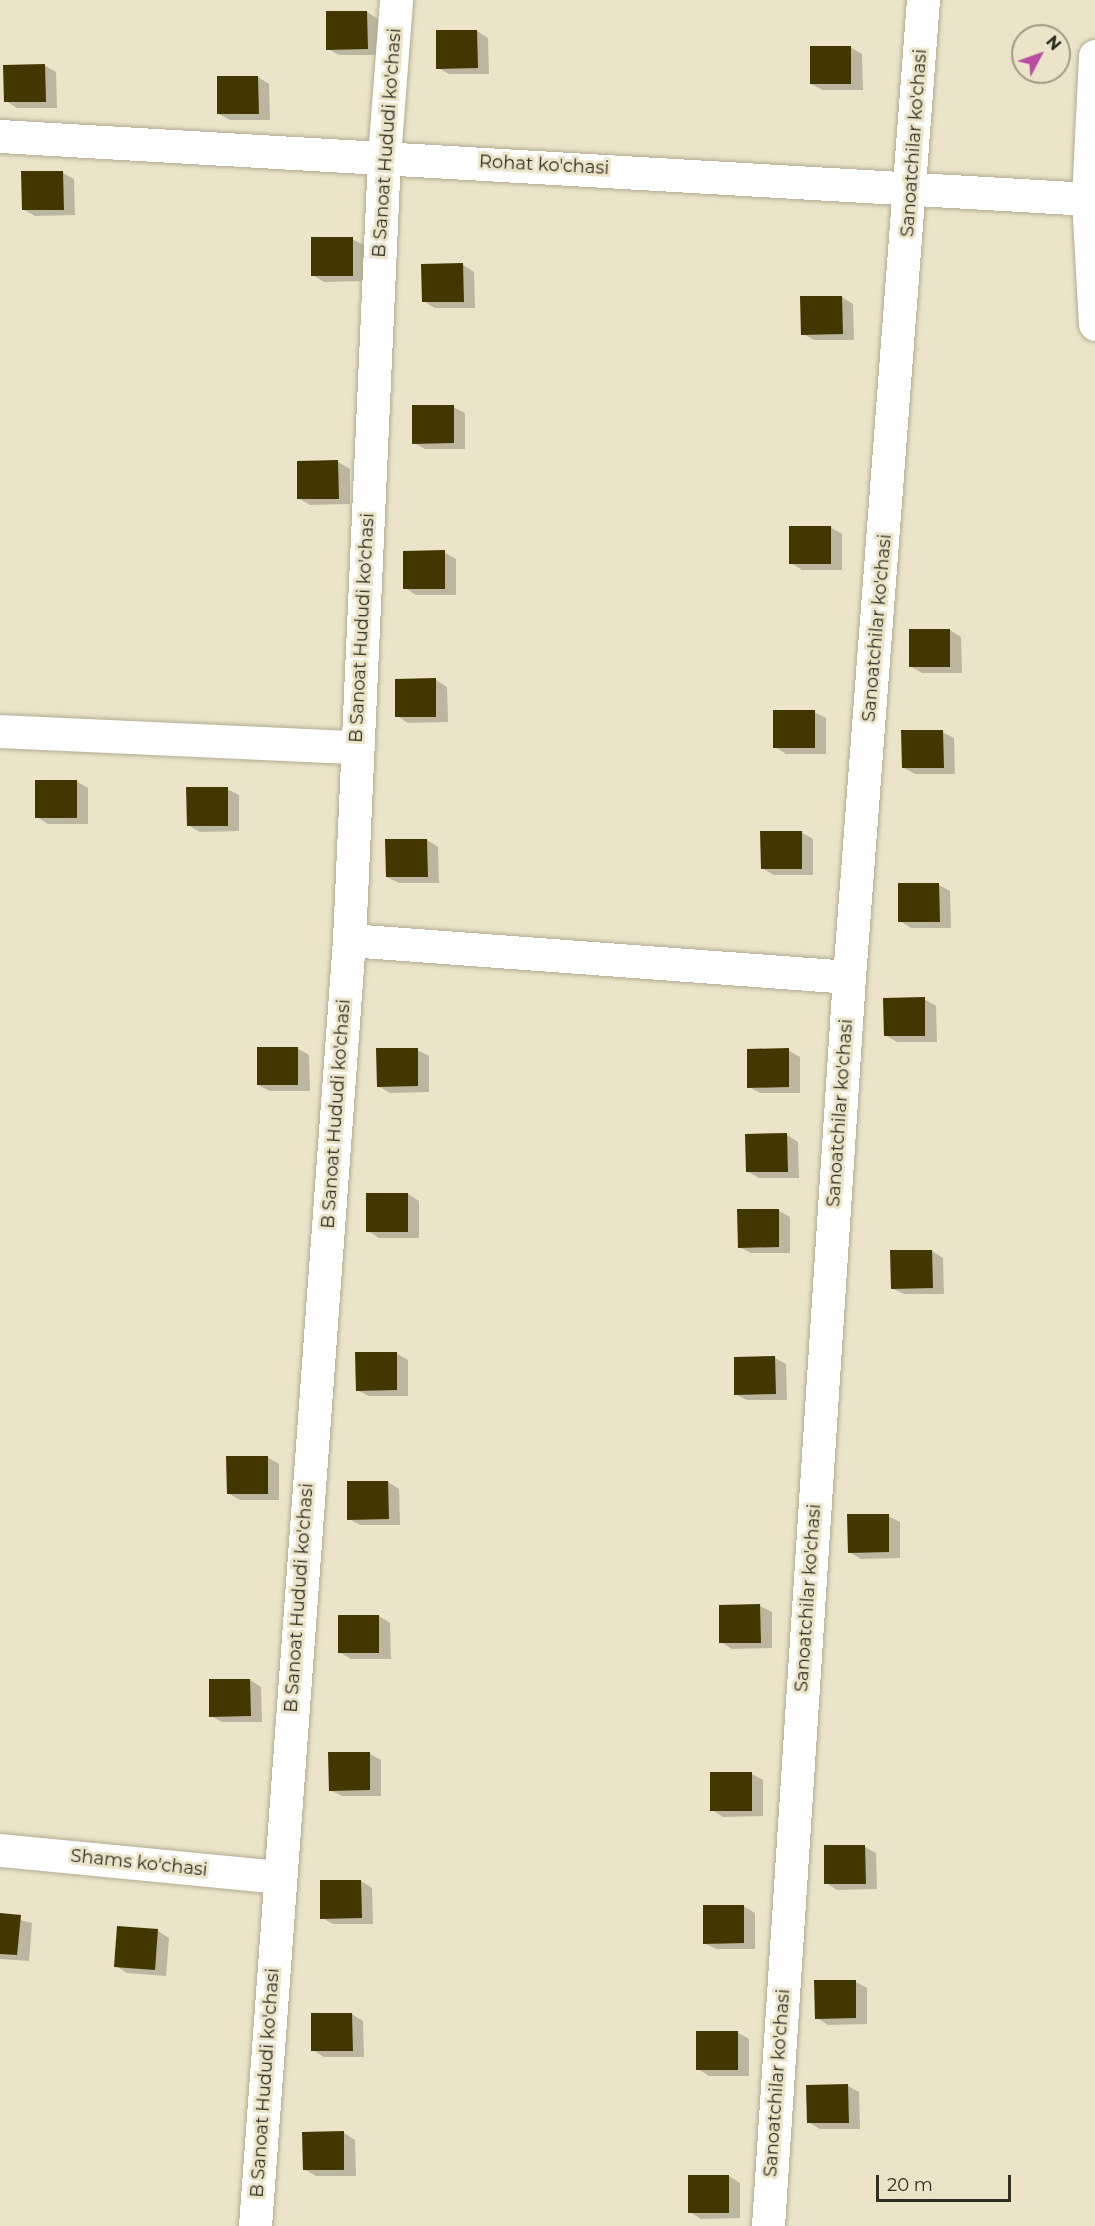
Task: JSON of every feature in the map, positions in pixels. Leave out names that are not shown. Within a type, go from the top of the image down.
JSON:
[{"type":"street","name":"B Sanoat Hududi ko'chasi","points":[[255,2226],[278,1877],[350,940],[356,747],[384,157],[396,0]]},
{"type":"street","name":"Sanoatchilar ko'chasi","points":[[768,2226],[849,977],[912,185],[922,0]]},
{"type":"street","points":[[1095,56],[1088,199],[1095,324]]},
{"type":"street","name":"Rohat ko'chasi","points":[[0,136],[912,185],[1088,199]]},
{"type":"street","points":[[0,731],[356,747]]},
{"type":"street","points":[[350,940],[849,977]]},
{"type":"street","name":"Shams ko'chasi","points":[[0,1850],[278,1877]]},
{"type":"building","points":[[326,11],[367,11],[368,49],[326,50]]},
{"type":"building","points":[[436,30],[477,30],[478,68],[436,69]]},
{"type":"building","points":[[810,46],[851,46],[851,84],[810,84]]},
{"type":"building","points":[[45,64],[46,102],[4,102],[3,65]]},
{"type":"building","points":[[217,76],[258,76],[259,114],[217,114]]},
{"type":"building","points":[[21,171],[63,171],[64,210],[22,210]]},
{"type":"building","points":[[311,237],[353,237],[353,276],[311,276]]},
{"type":"building","points":[[463,263],[464,302],[422,302],[421,264]]},
{"type":"building","points":[[800,296],[842,296],[843,334],[801,335]]},
{"type":"building","points":[[412,405],[454,405],[454,443],[412,444]]},
{"type":"building","points":[[338,460],[339,499],[297,499],[297,461]]},
{"type":"building","points":[[789,526],[831,526],[831,564],[789,564]]},
{"type":"building","points":[[445,550],[445,589],[403,589],[403,551]]},
{"type":"building","points":[[909,629],[950,629],[950,667],[909,667]]},
{"type":"building","points":[[436,678],[436,717],[395,717],[395,679]]},
{"type":"building","points":[[773,710],[815,710],[815,748],[773,748]]},
{"type":"building","points":[[901,730],[943,730],[944,768],[902,768]]},
{"type":"building","points":[[35,780],[77,780],[77,818],[35,818]]},
{"type":"building","points":[[186,787],[228,787],[228,826],[187,826]]},
{"type":"building","points":[[760,831],[802,831],[802,869],[761,869]]},
{"type":"building","points":[[385,839],[427,839],[428,877],[386,877]]},
{"type":"building","points":[[898,883],[939,883],[940,922],[898,922]]},
{"type":"building","points":[[925,997],[925,1036],[884,1036],[883,998]]},
{"type":"building","points":[[257,1047],[298,1047],[298,1085],[257,1085]]},
{"type":"building","points":[[376,1048],[418,1048],[418,1086],[377,1087]]},
{"type":"building","points":[[789,1048],[789,1087],[747,1088],[747,1049]]},
{"type":"building","points":[[787,1133],[788,1172],[746,1172],[745,1134]]},
{"type":"building","points":[[366,1193],[408,1193],[408,1232],[366,1232]]},
{"type":"building","points":[[737,1209],[779,1209],[779,1247],[738,1248]]},
{"type":"building","points":[[890,1250],[932,1250],[933,1288],[891,1289]]},
{"type":"building","points":[[355,1352],[397,1352],[397,1390],[356,1391]]},
{"type":"building","points":[[775,1356],[776,1394],[734,1395],[734,1357]]},
{"type":"building","points":[[226,1456],[268,1456],[268,1494],[227,1494]]},
{"type":"building","points":[[347,1481],[388,1481],[389,1519],[347,1520]]},
{"type":"building","points":[[847,1514],[889,1514],[889,1552],[848,1553]]},
{"type":"building","points":[[760,1604],[761,1643],[719,1643],[719,1605]]},
{"type":"building","points":[[338,1615],[379,1615],[379,1653],[338,1653]]},
{"type":"building","points":[[209,1679],[250,1679],[251,1716],[209,1717]]},
{"type":"building","points":[[328,1752],[370,1752],[370,1790],[329,1791]]},
{"type":"building","points":[[710,1772],[752,1772],[752,1811],[710,1811]]},
{"type":"building","points":[[824,1845],[865,1845],[866,1884],[824,1884]]},
{"type":"building","points":[[320,1880],[361,1880],[362,1918],[320,1919]]},
{"type":"building","points":[[703,1905],[744,1905],[744,1943],[703,1944]]},
{"type":"building","points":[[0,1913],[21,1915],[17,1955],[0,1954]]},
{"type":"building","points":[[117,1926],[158,1929],[155,1970],[114,1967]]},
{"type":"building","points":[[814,1980],[856,1980],[856,2018],[815,2019]]},
{"type":"building","points":[[311,2013],[352,2013],[353,2051],[311,2051]]},
{"type":"building","points":[[696,2031],[738,2031],[738,2070],[696,2070]]},
{"type":"building","points":[[848,2084],[849,2123],[807,2123],[806,2085]]},
{"type":"building","points":[[344,2131],[344,2170],[303,2170],[302,2132]]},
{"type":"building","points":[[688,2175],[729,2175],[729,2213],[688,2213]]}]
